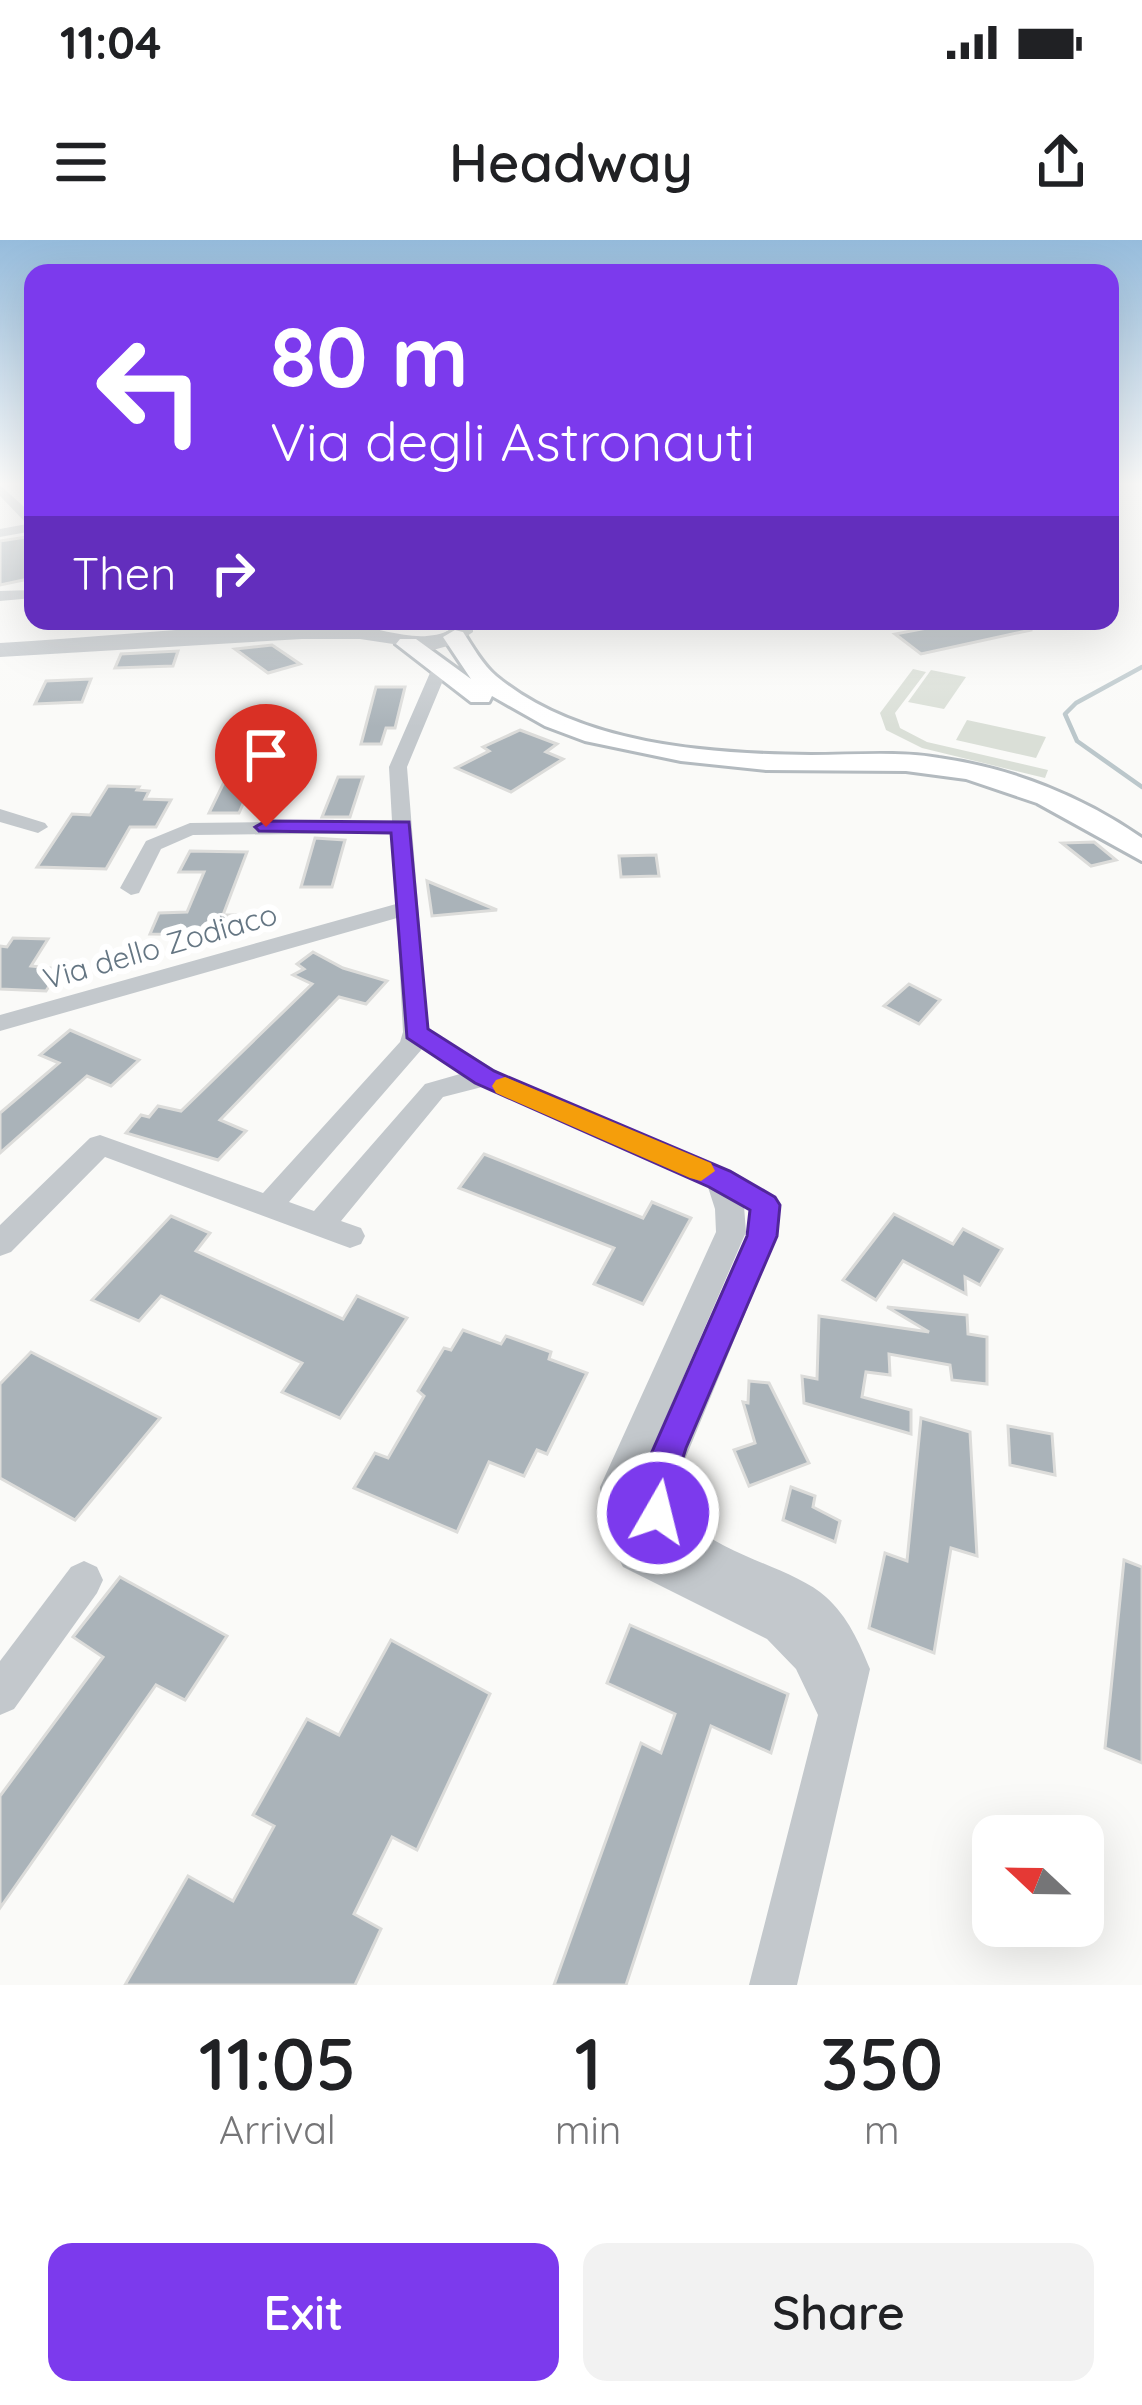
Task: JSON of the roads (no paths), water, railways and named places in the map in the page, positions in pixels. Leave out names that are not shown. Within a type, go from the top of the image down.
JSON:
[{"type":"main road","points":[[465,630],[483,678],[505,695],[588,731],[742,760],[891,761],[957,769],[1015,783],[1142,852]]},
{"type":"main road","points":[[390,631],[479,696],[541,728],[624,755],[726,770],[933,776],[1018,795],[1096,823]]},
{"type":"street","points":[[0,650],[390,631]]},
{"type":"street","points":[[268,1206],[412,1045],[416,1032],[398,767],[441,666]]},
{"type":"street","points":[[421,715],[448,699],[479,696]]},
{"type":"street","points":[[0,815],[38,827]]},
{"type":"street","points":[[131,888],[153,845],[190,829],[401,827]]},
{"type":"street","name":"Via dello Zodiaco","points":[[0,1023],[407,908]]},
{"type":"street","points":[[416,1032],[484,1077],[720,1179],[730,1208],[730,1232],[617,1486],[615,1514],[626,1541],[650,1563],[782,1625],[810,1655],[837,1710],[823,1790],[772,1985]]},
{"type":"street","points":[[320,1225],[434,1090],[484,1077]]},
{"type":"street","points":[[368,1096],[367,1117],[384,1125],[407,1120]]},
{"type":"street","points":[[0,1244],[100,1145],[350,1236]]},
{"type":"street","points":[[0,1695],[85,1580]]},
{"type":"waterway","points":[[1142,667],[1076,703],[1065,714],[1077,741],[1142,787]]}]
